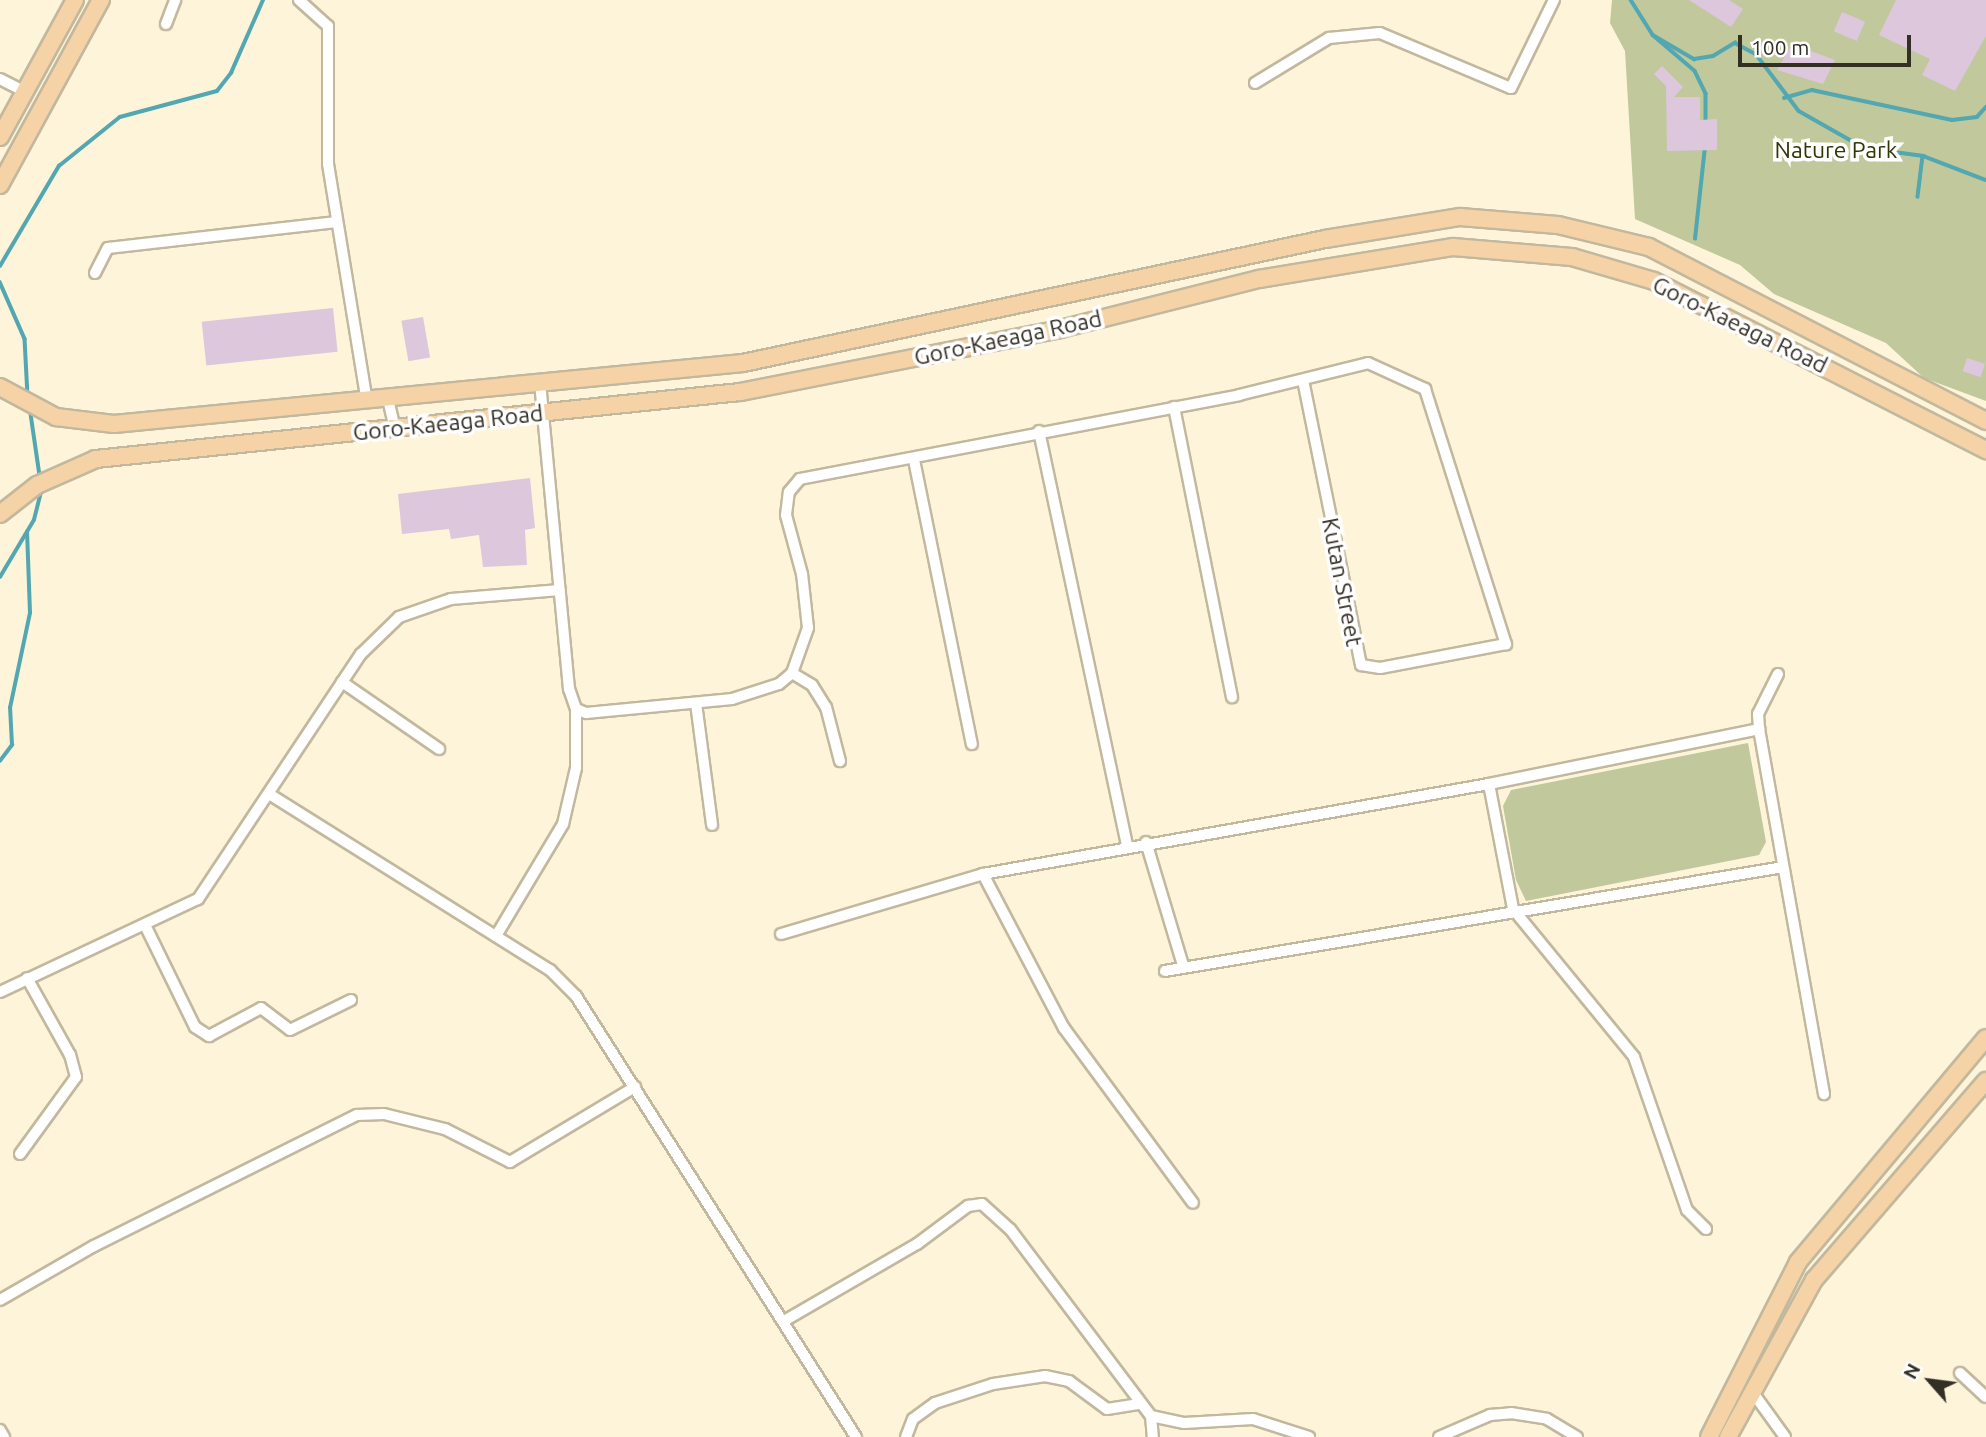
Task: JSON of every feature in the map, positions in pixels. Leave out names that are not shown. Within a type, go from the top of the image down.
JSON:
[{"type":"main road","points":[[0,137],[75,0]]},
{"type":"main road","points":[[0,186],[101,0]]},
{"type":"main road","name":"Goro-Kaeaga Road","points":[[0,387],[56,417],[114,424],[743,363],[1325,239],[1460,217],[1559,225],[1649,247],[1986,421]]},
{"type":"main road","name":"Goro-Kaeaga Road","points":[[0,514],[37,485],[96,459],[544,414],[821,379],[1259,278],[1452,247],[1572,257],[1654,281],[1986,450]]},
{"type":"main road","points":[[1709,1437],[1798,1262],[1986,1038]]},
{"type":"main road","points":[[1728,1437],[1750,1390],[1825,1267],[1986,1080]]},
{"type":"street","points":[[166,24],[175,0]]},
{"type":"street","points":[[299,0],[328,26],[328,164],[367,401]]},
{"type":"street","points":[[1255,83],[1329,38],[1380,33],[1511,88],[1554,0]]},
{"type":"street","points":[[0,79],[25,92]]},
{"type":"street","points":[[94,273],[107,248],[337,222]]},
{"type":"street","name":"Kutan Street","points":[[1368,363],[1425,389],[1505,630],[1506,644],[1380,668],[1361,665],[1303,381],[1368,363]]},
{"type":"street","points":[[576,709],[586,713],[747,696],[792,673],[808,628],[802,574],[786,515],[792,488],[811,475],[914,460],[1039,431],[1303,381]]},
{"type":"street","points":[[496,936],[563,824],[576,768],[576,709],[560,590],[540,384]]},
{"type":"street","points":[[388,399],[395,429]]},
{"type":"street","points":[[1174,407],[1231,697]]},
{"type":"street","points":[[1039,431],[1127,845]]},
{"type":"street","points":[[914,460],[972,744]]},
{"type":"street","points":[[0,992],[198,899],[342,682],[399,617],[451,599],[560,590]]},
{"type":"street","points":[[792,673],[812,685],[826,707],[840,761]]},
{"type":"street","points":[[1778,674],[1758,714],[1759,729],[1824,1094]]},
{"type":"street","points":[[342,682],[439,749]]},
{"type":"street","points":[[696,703],[712,825]]},
{"type":"street","points":[[781,934],[983,873],[1127,845],[1489,784],[1759,729]]},
{"type":"street","points":[[1489,784],[1513,909],[1627,1045],[1687,1210],[1706,1229]]},
{"type":"street","points":[[269,794],[550,971],[576,996],[856,1437]]},
{"type":"street","points":[[1146,842],[1183,965]]},
{"type":"street","points":[[1165,971],[1183,965],[1513,909],[1783,867]]},
{"type":"street","points":[[983,873],[1064,1028],[1193,1203]]},
{"type":"street","points":[[145,925],[195,1027],[209,1036],[261,1008],[290,1030],[351,1000]]},
{"type":"street","points":[[20,1154],[76,1077],[70,1055],[27,978]]},
{"type":"street","points":[[0,1300],[94,1246],[357,1115],[384,1114],[444,1129],[510,1162],[635,1087]]},
{"type":"street","points":[[784,1321],[917,1244],[968,1206],[982,1204],[1010,1229],[1151,1416],[1184,1423],[1253,1419],[1309,1437]]},
{"type":"street","points":[[1960,1373],[1986,1398]]},
{"type":"street","points":[[906,1437],[913,1419],[934,1403],[993,1384],[1045,1376],[1069,1381],[1107,1409],[1140,1404]]},
{"type":"street","points":[[1750,1390],[1785,1437]]},
{"type":"street","points":[[1439,1437],[1490,1415],[1511,1413],[1547,1419],[1577,1437]]},
{"type":"street","points":[[1151,1416],[1153,1437]]},
{"type":"street","points":[[0,1430],[4,1437]]},
{"type":"green space","name":"Nature Park","points":[[1612,0],[1986,0],[1986,401],[1924,378],[1886,343],[1774,294],[1740,265],[1635,219],[1625,51],[1610,23]]},
{"type":"green space","points":[[1748,743],[1766,842],[1759,855],[1526,901],[1516,880],[1503,806],[1511,790]]},
{"type":"building","points":[[1689,0],[1729,0],[1743,9],[1731,27]]},
{"type":"building","points":[[1896,0],[1986,0],[1986,36],[1955,91],[1922,75],[1930,59],[1879,35]]},
{"type":"building","points":[[1842,12],[1865,22],[1857,41],[1834,31]]},
{"type":"building","points":[[1792,44],[1835,60],[1823,84],[1777,70]]},
{"type":"building","points":[[1662,66],[1683,87],[1674,97],[1700,97],[1700,120],[1717,119],[1717,150],[1667,151],[1666,86],[1654,74]]},
{"type":"building","points":[[333,308],[338,352],[206,366],[202,322]]},
{"type":"building","points":[[423,317],[430,357],[408,361],[401,321]]},
{"type":"building","points":[[1967,358],[1985,364],[1981,377],[1963,371]]},
{"type":"building","points":[[530,478],[535,528],[525,530],[527,565],[483,567],[479,535],[451,539],[449,529],[402,534],[398,494]]},
{"type":"waterway","points":[[0,266],[59,166],[120,117],[217,91],[231,73],[263,0]]},
{"type":"waterway","points":[[1631,0],[1653,35],[1695,71],[1706,94],[1706,122]]},
{"type":"waterway","points":[[1653,35],[1694,59],[1713,56],[1735,43],[1756,54],[1799,111],[1864,148],[1923,156],[1918,197]]},
{"type":"waterway","points":[[1784,98],[1812,90],[1952,120],[1977,117],[1986,107]]},
{"type":"waterway","points":[[1695,239],[1705,147]]},
{"type":"waterway","points":[[1923,156],[1986,180]]},
{"type":"waterway","points":[[0,282],[25,339],[28,396]]},
{"type":"waterway","points":[[31,414],[40,476]]},
{"type":"waterway","points":[[0,577],[34,520],[41,491]]},
{"type":"waterway","points":[[0,761],[12,745],[10,708],[30,613],[27,532]]}]
